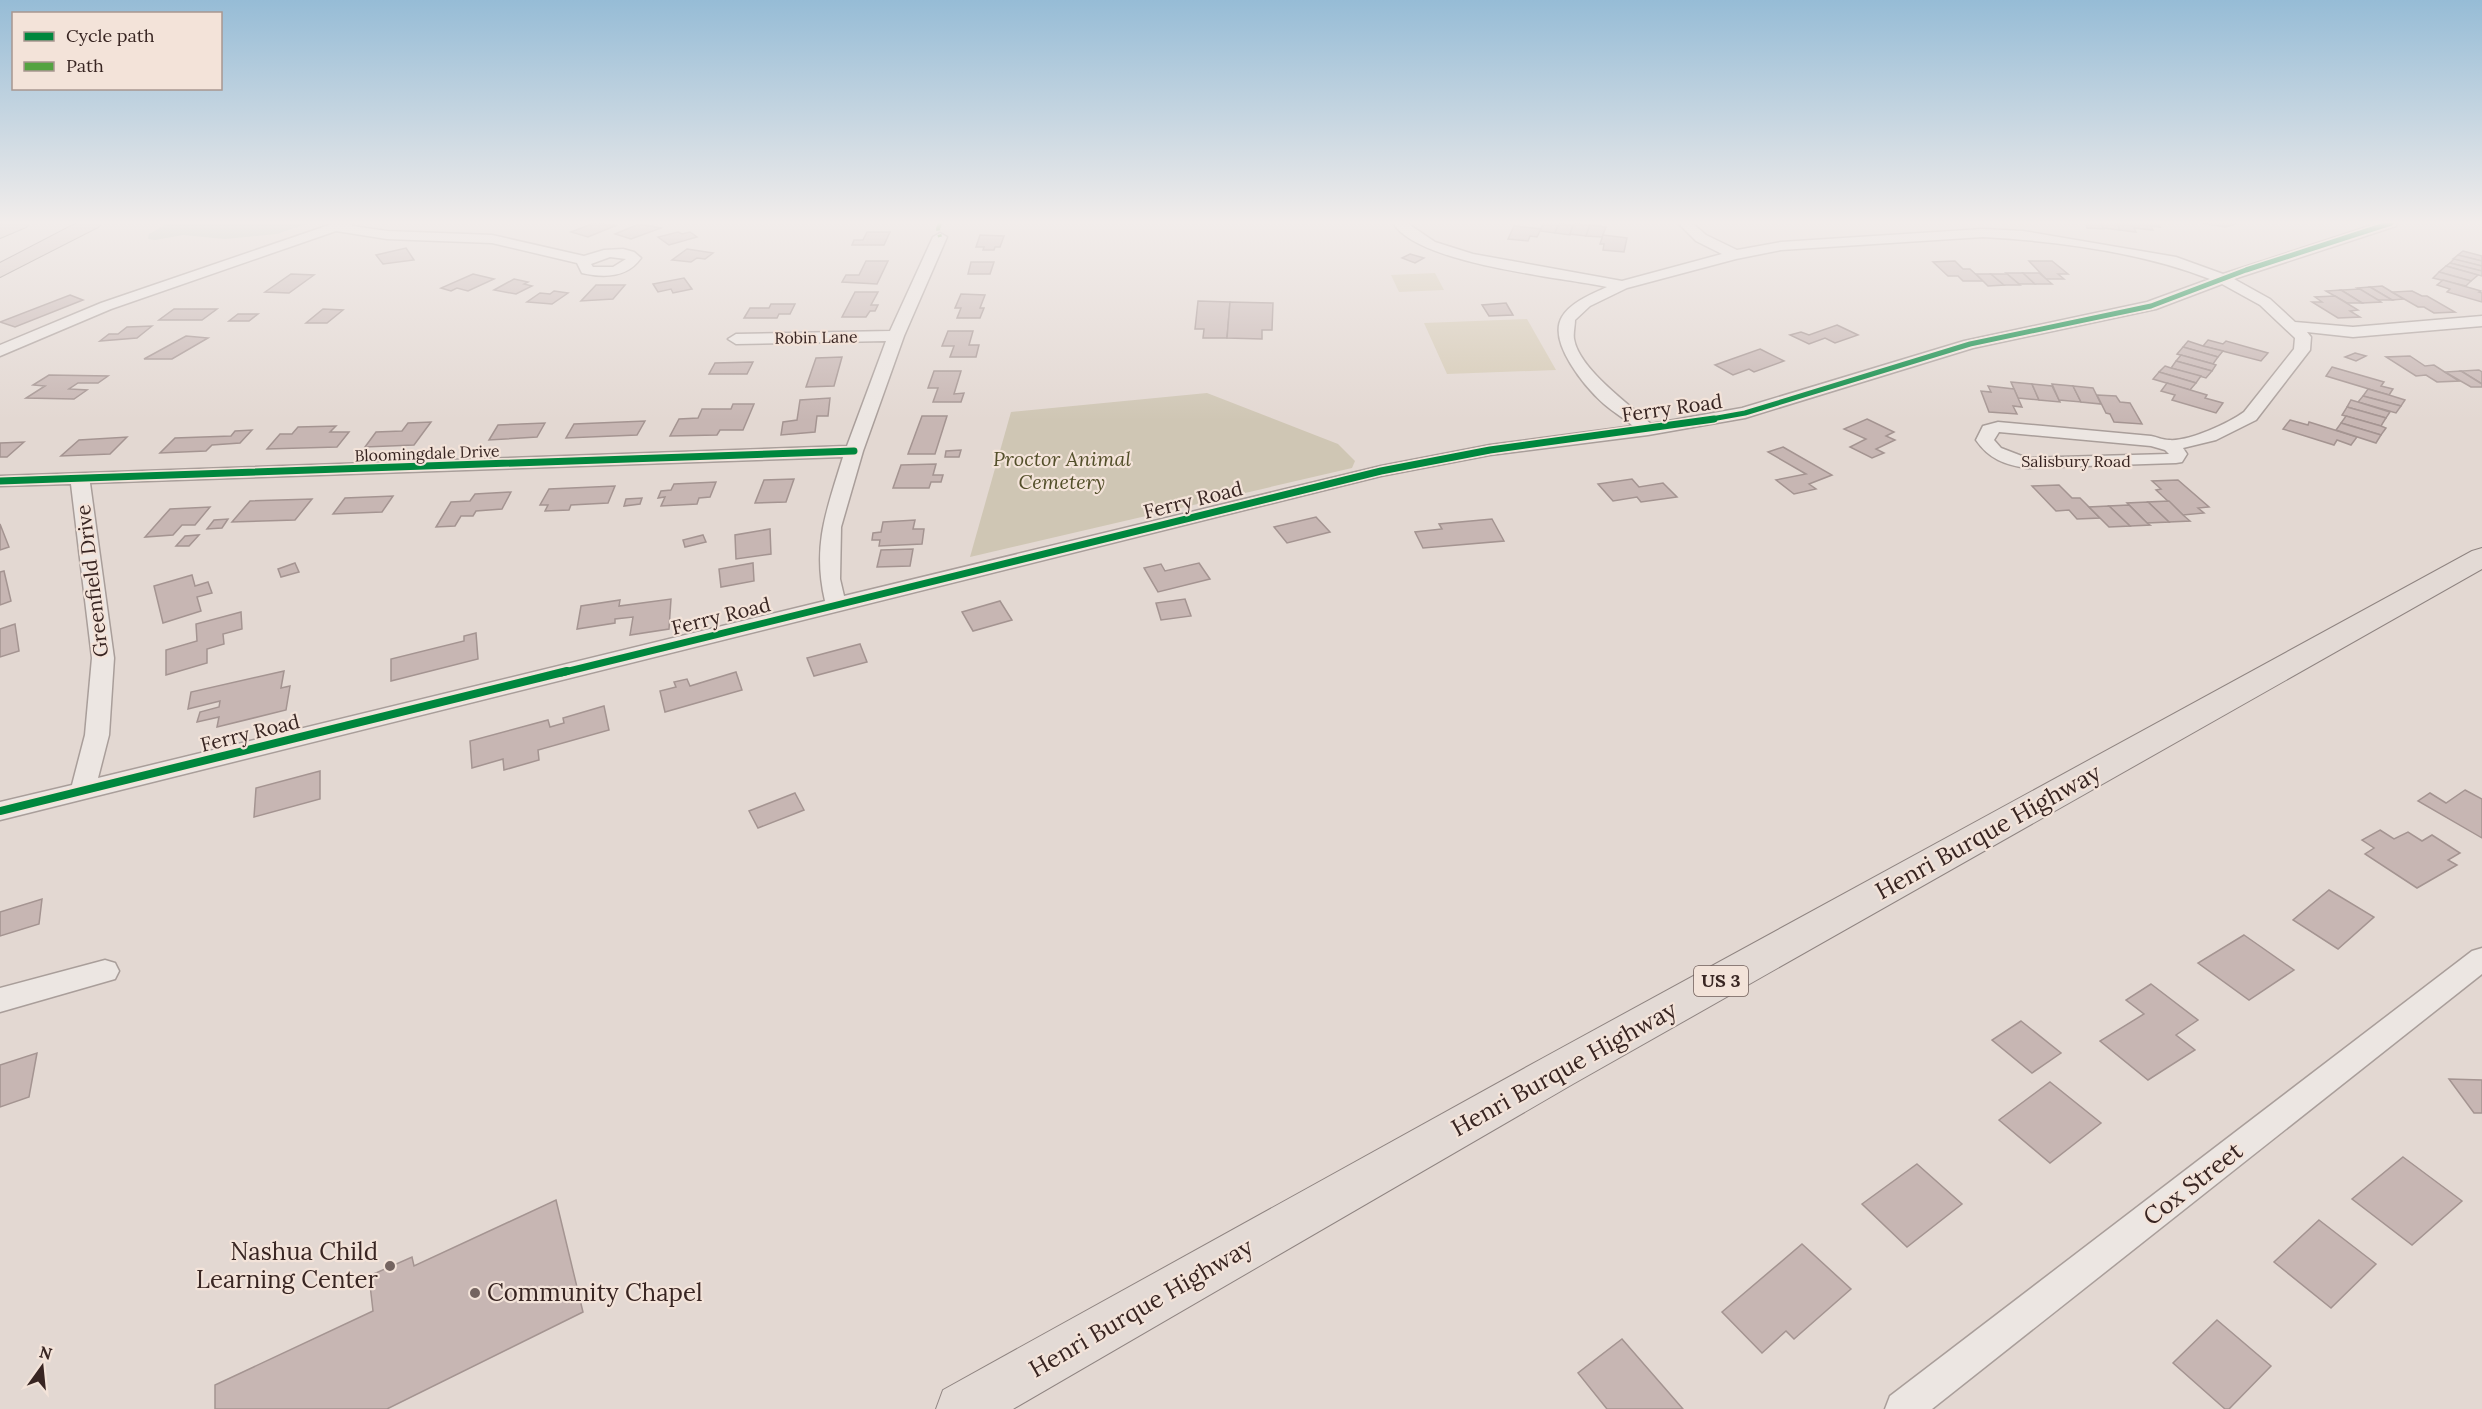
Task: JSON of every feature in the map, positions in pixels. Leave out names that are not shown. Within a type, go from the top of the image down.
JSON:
[{"type":"main road","name":"Henri Burque Highway","points":[[962,1409],[1558,1071],[2482,557]]},
{"type":"street","points":[[0,351],[106,306],[156,289]]},
{"type":"street","points":[[836,605],[830,579],[831,526],[854,451],[896,336],[917,289]]},
{"type":"street","points":[[1614,289],[1585,303],[1568,319],[1565,329],[1568,348],[1610,400],[1627,411],[1648,430]]},
{"type":"street","name":"Ferry Road","points":[[0,811],[1381,471],[1490,450],[1648,430],[1745,413],[1970,344],[2141,309],[2179,298],[2201,289]]},
{"type":"street","points":[[2213,289],[2254,308],[2276,314]]},
{"type":"street","points":[[2241,289],[2265,302],[2276,314],[2294,326],[2353,332],[2482,321]]},
{"type":"street","name":"Salisbury Road","points":[[2171,446],[2178,454],[2176,458],[2167,460],[2042,464],[2004,458],[1995,452],[1985,440],[1989,430],[2011,428],[2151,441],[2171,446],[2227,430],[2250,416],[2302,350],[2303,337],[2294,326]]},
{"type":"street","name":"Robin Lane","points":[[736,339],[896,336]]},
{"type":"street","points":[[1610,400],[1609,411],[1620,432]]},
{"type":"street","name":"Bloomingdale Drive","points":[[0,481],[854,451]]},
{"type":"street","name":"Greenfield Drive","points":[[80,478],[82,515],[103,658],[97,735],[83,790]]},
{"type":"street","name":"Cox Street","points":[[1903,1409],[2481,963]]},
{"type":"street","points":[[0,1000],[105,971]]},
{"type":"shaded area","points":[[1397,289],[1444,290],[1399,292]]},
{"type":"shaded area","points":[[1527,319],[1556,370],[1447,374],[1424,323]]},
{"type":"green space","name":"Proctor Animal Cemetery","points":[[1207,393],[1338,444],[1355,461],[1352,468],[970,557],[1011,412]]},
{"type":"building","points":[[270,289],[295,289],[289,293],[265,292]]},
{"type":"building","points":[[496,289],[526,289],[516,294],[494,290]]},
{"type":"building","points":[[592,289],[622,289],[613,299],[581,301]]},
{"type":"building","points":[[656,289],[692,289],[673,293],[671,289],[658,292]]},
{"type":"building","points":[[2358,289],[2373,289],[2392,300],[2378,300]]},
{"type":"building","points":[[2360,289],[2381,302],[2362,303],[2341,290]]},
{"type":"building","points":[[2373,289],[2387,289],[2404,299],[2392,300]]},
{"type":"building","points":[[2450,289],[2481,291],[2479,292],[2482,293],[2482,302],[2447,292]]},
{"type":"building","points":[[2341,290],[2362,303],[2347,303],[2326,291]]},
{"type":"building","points":[[554,291],[568,293],[552,304],[527,302],[540,293],[550,294]]},
{"type":"building","points":[[2412,291],[2427,296],[2455,312],[2434,313],[2392,292]]},
{"type":"building","points":[[855,292],[878,292],[871,305],[878,305],[875,311],[870,311],[866,317],[842,317]]},
{"type":"building","points":[[961,294],[985,295],[980,308],[984,308],[980,318],[957,318],[961,308],[955,308]]},
{"type":"building","points":[[70,295],[83,300],[15,327],[0,322]]},
{"type":"building","points":[[2335,296],[2358,310],[2350,311],[2360,317],[2338,318],[2312,302],[2322,302],[2315,297]]},
{"type":"building","points":[[1198,301],[1230,302],[1227,338],[1203,338],[1204,329],[1195,329]]},
{"type":"building","points":[[1230,302],[1273,303],[1272,330],[1262,330],[1262,339],[1227,338]]},
{"type":"building","points":[[1506,303],[1513,315],[1489,316],[1482,305]]},
{"type":"building","points":[[771,304],[795,304],[790,314],[779,314],[777,318],[744,318],[750,308],[769,308]]},
{"type":"building","points":[[174,309],[217,309],[202,320],[159,320]]},
{"type":"building","points":[[323,309],[343,310],[327,323],[306,323]]},
{"type":"building","points":[[238,314],[258,314],[249,321],[229,321]]},
{"type":"building","points":[[1837,325],[1858,335],[1835,343],[1825,338],[1809,344],[1790,335],[1801,332],[1809,335]]},
{"type":"building","points":[[152,326],[137,338],[100,341],[109,334],[118,334],[127,327]]},
{"type":"building","points":[[948,331],[973,331],[969,345],[979,345],[976,357],[950,357],[954,346],[942,346]]},
{"type":"building","points":[[186,336],[208,338],[172,359],[144,359]]},
{"type":"building","points":[[2208,340],[2223,344],[2226,341],[2268,353],[2261,361],[2203,346]]},
{"type":"building","points":[[2188,341],[2223,351],[2218,357],[2183,347]]},
{"type":"building","points":[[2183,347],[2218,357],[2213,364],[2177,354]]},
{"type":"building","points":[[1760,349],[1784,361],[1754,372],[1749,369],[1733,375],[1715,365]]},
{"type":"building","points":[[2355,353],[2366,356],[2356,361],[2345,357]]},
{"type":"building","points":[[2181,355],[2216,365],[2212,371],[2176,361]]},
{"type":"building","points":[[2410,356],[2425,366],[2434,365],[2459,381],[2437,382],[2426,375],[2416,376],[2386,357]]},
{"type":"building","points":[[842,357],[834,386],[806,387],[816,358]]},
{"type":"building","points":[[2176,361],[2212,371],[2206,378],[2171,368]]},
{"type":"building","points":[[753,362],[747,374],[709,374],[715,363]]},
{"type":"building","points":[[2165,366],[2201,376],[2196,383],[2159,372]]},
{"type":"building","points":[[2332,367],[2384,382],[2381,386],[2393,389],[2389,395],[2326,376]]},
{"type":"building","points":[[2479,370],[2482,372],[2482,384],[2461,371]]},
{"type":"building","points":[[934,371],[961,371],[954,394],[964,393],[961,402],[933,402],[938,388],[928,388]]},
{"type":"building","points":[[2461,371],[2482,384],[2482,387],[2471,387],[2445,372]]},
{"type":"building","points":[[2159,372],[2196,383],[2190,390],[2153,379]]},
{"type":"building","points":[[49,375],[108,376],[98,383],[78,383],[69,389],[87,390],[74,399],[26,398],[45,386],[33,385]]},
{"type":"building","points":[[2011,382],[2032,384],[2039,400],[2018,398]]},
{"type":"building","points":[[2167,383],[2207,395],[2205,398],[2223,403],[2216,413],[2172,400],[2175,395],[2161,391]]},
{"type":"building","points":[[2032,384],[2052,386],[2060,402],[2039,400]]},
{"type":"building","points":[[2052,384],[2073,386],[2081,402],[2059,400]]},
{"type":"building","points":[[1988,386],[2014,389],[2022,407],[2013,406],[2017,414],[1989,412],[1981,391],[1991,392]]},
{"type":"building","points":[[2073,386],[2093,388],[2101,404],[2081,402]]},
{"type":"building","points":[[2368,389],[2405,400],[2401,406],[2363,396]]},
{"type":"building","points":[[2097,395],[2116,396],[2120,402],[2130,403],[2142,424],[2114,422],[2110,414],[2106,413]]},
{"type":"building","points":[[2363,396],[2401,406],[2396,413],[2358,402]]},
{"type":"building","points":[[830,398],[828,416],[817,416],[815,432],[781,435],[783,422],[797,420],[800,400]]},
{"type":"building","points":[[2351,400],[2390,412],[2386,418],[2347,407]]},
{"type":"building","points":[[733,404],[754,404],[743,430],[720,430],[717,435],[670,436],[679,419],[698,418],[702,409],[731,409]]},
{"type":"building","points":[[2347,407],[2386,418],[2381,426],[2342,415]]},
{"type":"building","points":[[922,416],[947,416],[935,454],[908,454]]},
{"type":"building","points":[[2346,416],[2386,428],[2381,435],[2341,423]]},
{"type":"building","points":[[1867,419],[1894,432],[1886,436],[1895,440],[1876,449],[1884,453],[1872,458],[1850,447],[1866,439],[1844,429]]},
{"type":"building","points":[[2290,420],[2308,425],[2309,422],[2357,437],[2351,445],[2337,440],[2334,445],[2283,429]]},
{"type":"building","points":[[645,421],[637,435],[566,438],[574,424]]},
{"type":"building","points":[[431,422],[414,445],[365,447],[376,432],[402,431],[408,423]]},
{"type":"building","points":[[545,423],[537,437],[489,440],[498,425]]},
{"type":"building","points":[[2341,423],[2381,435],[2376,443],[2336,430]]},
{"type":"building","points":[[336,426],[330,432],[349,432],[337,447],[267,449],[280,434],[292,434],[298,427]]},
{"type":"building","points":[[252,430],[240,443],[212,445],[206,451],[160,453],[175,438],[231,436],[235,431]]},
{"type":"building","points":[[127,437],[110,454],[61,456],[79,440]]},
{"type":"building","points":[[24,442],[7,457],[0,457],[0,443]]},
{"type":"building","points":[[1783,447],[1832,475],[1809,484],[1816,489],[1794,494],[1776,480],[1806,474],[1768,452]]},
{"type":"building","points":[[961,450],[959,457],[945,457],[946,451]]},
{"type":"building","points":[[936,464],[933,475],[943,475],[941,482],[931,482],[929,488],[893,488],[901,465]]},
{"type":"building","points":[[794,479],[786,502],[755,503],[764,480]]},
{"type":"building","points":[[1632,479],[1639,487],[1663,483],[1677,497],[1641,502],[1637,497],[1613,501],[1598,484]]},
{"type":"building","points":[[2178,480],[2209,507],[2198,508],[2204,513],[2183,515],[2156,490],[2161,489],[2152,481]]},
{"type":"building","points":[[716,482],[710,497],[699,498],[697,504],[661,506],[665,497],[658,498],[661,491],[671,490],[674,484]]},
{"type":"building","points":[[2059,485],[2072,498],[2080,498],[2100,518],[2077,519],[2069,510],[2056,511],[2032,486]]},
{"type":"building","points":[[615,486],[608,503],[571,505],[569,510],[545,511],[548,505],[540,505],[549,489]]},
{"type":"building","points":[[511,492],[502,509],[476,511],[473,516],[461,516],[455,526],[436,527],[451,502],[470,501],[475,494]]},
{"type":"building","points":[[393,496],[382,512],[333,514],[345,498]]},
{"type":"building","points":[[642,498],[640,504],[624,506],[626,499]]},
{"type":"building","points":[[312,499],[295,520],[232,522],[250,501]]},
{"type":"building","points":[[2169,501],[2190,521],[2169,522],[2148,502]]},
{"type":"building","points":[[2148,502],[2169,522],[2147,523],[2127,503]]},
{"type":"building","points":[[2129,505],[2150,525],[2130,526],[2109,506]]},
{"type":"building","points":[[2109,506],[2130,526],[2109,527],[2089,507]]},
{"type":"building","points":[[210,507],[195,525],[182,525],[173,535],[145,537],[170,509]]},
{"type":"building","points":[[1316,517],[1330,532],[1287,543],[1274,527]]},
{"type":"building","points":[[228,519],[222,528],[207,529],[214,520]]},
{"type":"building","points":[[1492,519],[1504,541],[1423,548],[1415,532],[1442,529],[1439,524]]},
{"type":"building","points":[[915,520],[913,529],[924,529],[922,544],[879,546],[880,540],[872,540],[873,533],[881,532],[883,522]]},
{"type":"building","points":[[0,524],[9,547],[0,550]]},
{"type":"building","points":[[770,529],[771,554],[736,559],[735,535]]},
{"type":"building","points":[[199,535],[189,546],[176,546],[185,536]]},
{"type":"building","points":[[703,535],[706,542],[685,547],[683,540]]},
{"type":"building","points":[[913,549],[910,566],[877,567],[881,550]]},
{"type":"building","points":[[295,563],[299,572],[281,577],[278,569]]},
{"type":"building","points":[[753,563],[754,581],[721,587],[719,569]]},
{"type":"building","points":[[1199,563],[1210,579],[1158,592],[1144,568],[1161,564],[1165,571]]},
{"type":"building","points":[[4,571],[11,601],[0,605],[0,572]]},
{"type":"building","points":[[192,575],[195,586],[208,582],[212,593],[197,597],[201,611],[163,623],[154,586]]},
{"type":"building","points":[[671,599],[669,629],[630,635],[633,617],[615,619],[615,623],[577,629],[581,606],[620,600],[619,606]]},
{"type":"building","points":[[1185,599],[1191,616],[1161,620],[1156,603]]},
{"type":"building","points":[[1000,601],[1012,620],[973,631],[962,612]]},
{"type":"building","points":[[241,612],[242,629],[223,634],[224,644],[207,649],[207,663],[166,675],[166,650],[197,641],[196,624]]},
{"type":"building","points":[[15,624],[19,651],[0,657],[0,629]]},
{"type":"building","points":[[476,633],[478,659],[391,681],[391,659],[464,641],[464,636]]},
{"type":"building","points":[[860,644],[867,662],[814,676],[807,658]]},
{"type":"building","points":[[284,671],[281,688],[290,686],[286,710],[217,727],[219,717],[197,722],[200,712],[219,707],[220,701],[188,709],[191,692]]},
{"type":"building","points":[[736,672],[742,690],[665,712],[660,691],[676,687],[674,682],[687,679],[690,686]]},
{"type":"building","points":[[604,706],[609,730],[538,750],[539,760],[504,770],[503,759],[472,768],[470,741],[548,720],[550,727],[564,723],[563,718]]},
{"type":"building","points":[[320,771],[320,799],[254,817],[256,788]]},
{"type":"building","points":[[2465,790],[2482,799],[2482,838],[2418,801],[2430,793],[2446,803]]},
{"type":"building","points":[[795,793],[804,810],[758,828],[749,811]]},
{"type":"building","points":[[2380,830],[2394,839],[2408,832],[2422,841],[2432,835],[2460,853],[2448,860],[2457,865],[2417,888],[2365,854],[2374,848],[2362,840]]},
{"type":"building","points":[[2329,890],[2374,917],[2338,949],[2293,920]]},
{"type":"building","points":[[42,899],[39,924],[0,936],[0,912]]},
{"type":"building","points":[[2244,935],[2294,970],[2249,1000],[2198,963]]},
{"type":"building","points":[[2151,984],[2198,1020],[2176,1035],[2195,1050],[2148,1080],[2100,1041],[2144,1014],[2126,1000]]},
{"type":"building","points":[[2021,1021],[2061,1053],[2032,1073],[1992,1040]]},
{"type":"building","points":[[37,1053],[29,1097],[0,1107],[0,1065]]},
{"type":"building","points":[[2449,1079],[2482,1080],[2482,1113],[2474,1113]]},
{"type":"building","points":[[2050,1082],[2101,1123],[2050,1163],[1999,1120]]},
{"type":"building","points":[[2403,1157],[2462,1201],[2412,1245],[2352,1199]]},
{"type":"building","points":[[1917,1164],[1962,1204],[1907,1247],[1862,1204]]},
{"type":"building","name":"Community Chapel","points":[[556,1200],[583,1312],[387,1409],[215,1409],[215,1385],[373,1311],[369,1276],[412,1257],[414,1266]]},
{"type":"building","points":[[2319,1220],[2376,1264],[2331,1308],[2274,1262]]},
{"type":"building","points":[[1802,1244],[1851,1289],[1794,1339],[1786,1331],[1762,1353],[1722,1312]]},
{"type":"building","points":[[2217,1320],[2271,1366],[2229,1409],[2225,1409],[2173,1363]]},
{"type":"building","points":[[1622,1339],[1683,1409],[1607,1409],[1578,1373]]},
{"type":"cycle path","points":[[0,811],[1381,471],[1490,450],[1688,424],[1745,413],[1970,344],[2151,306],[2197,289]]},
{"type":"cycle path","points":[[0,481],[854,451]]},
{"type":"place","name":"Nashua Child Learning Center","points":[[390,1266]]},
{"type":"place","name":"Community Chapel","points":[[475,1293]]}]
